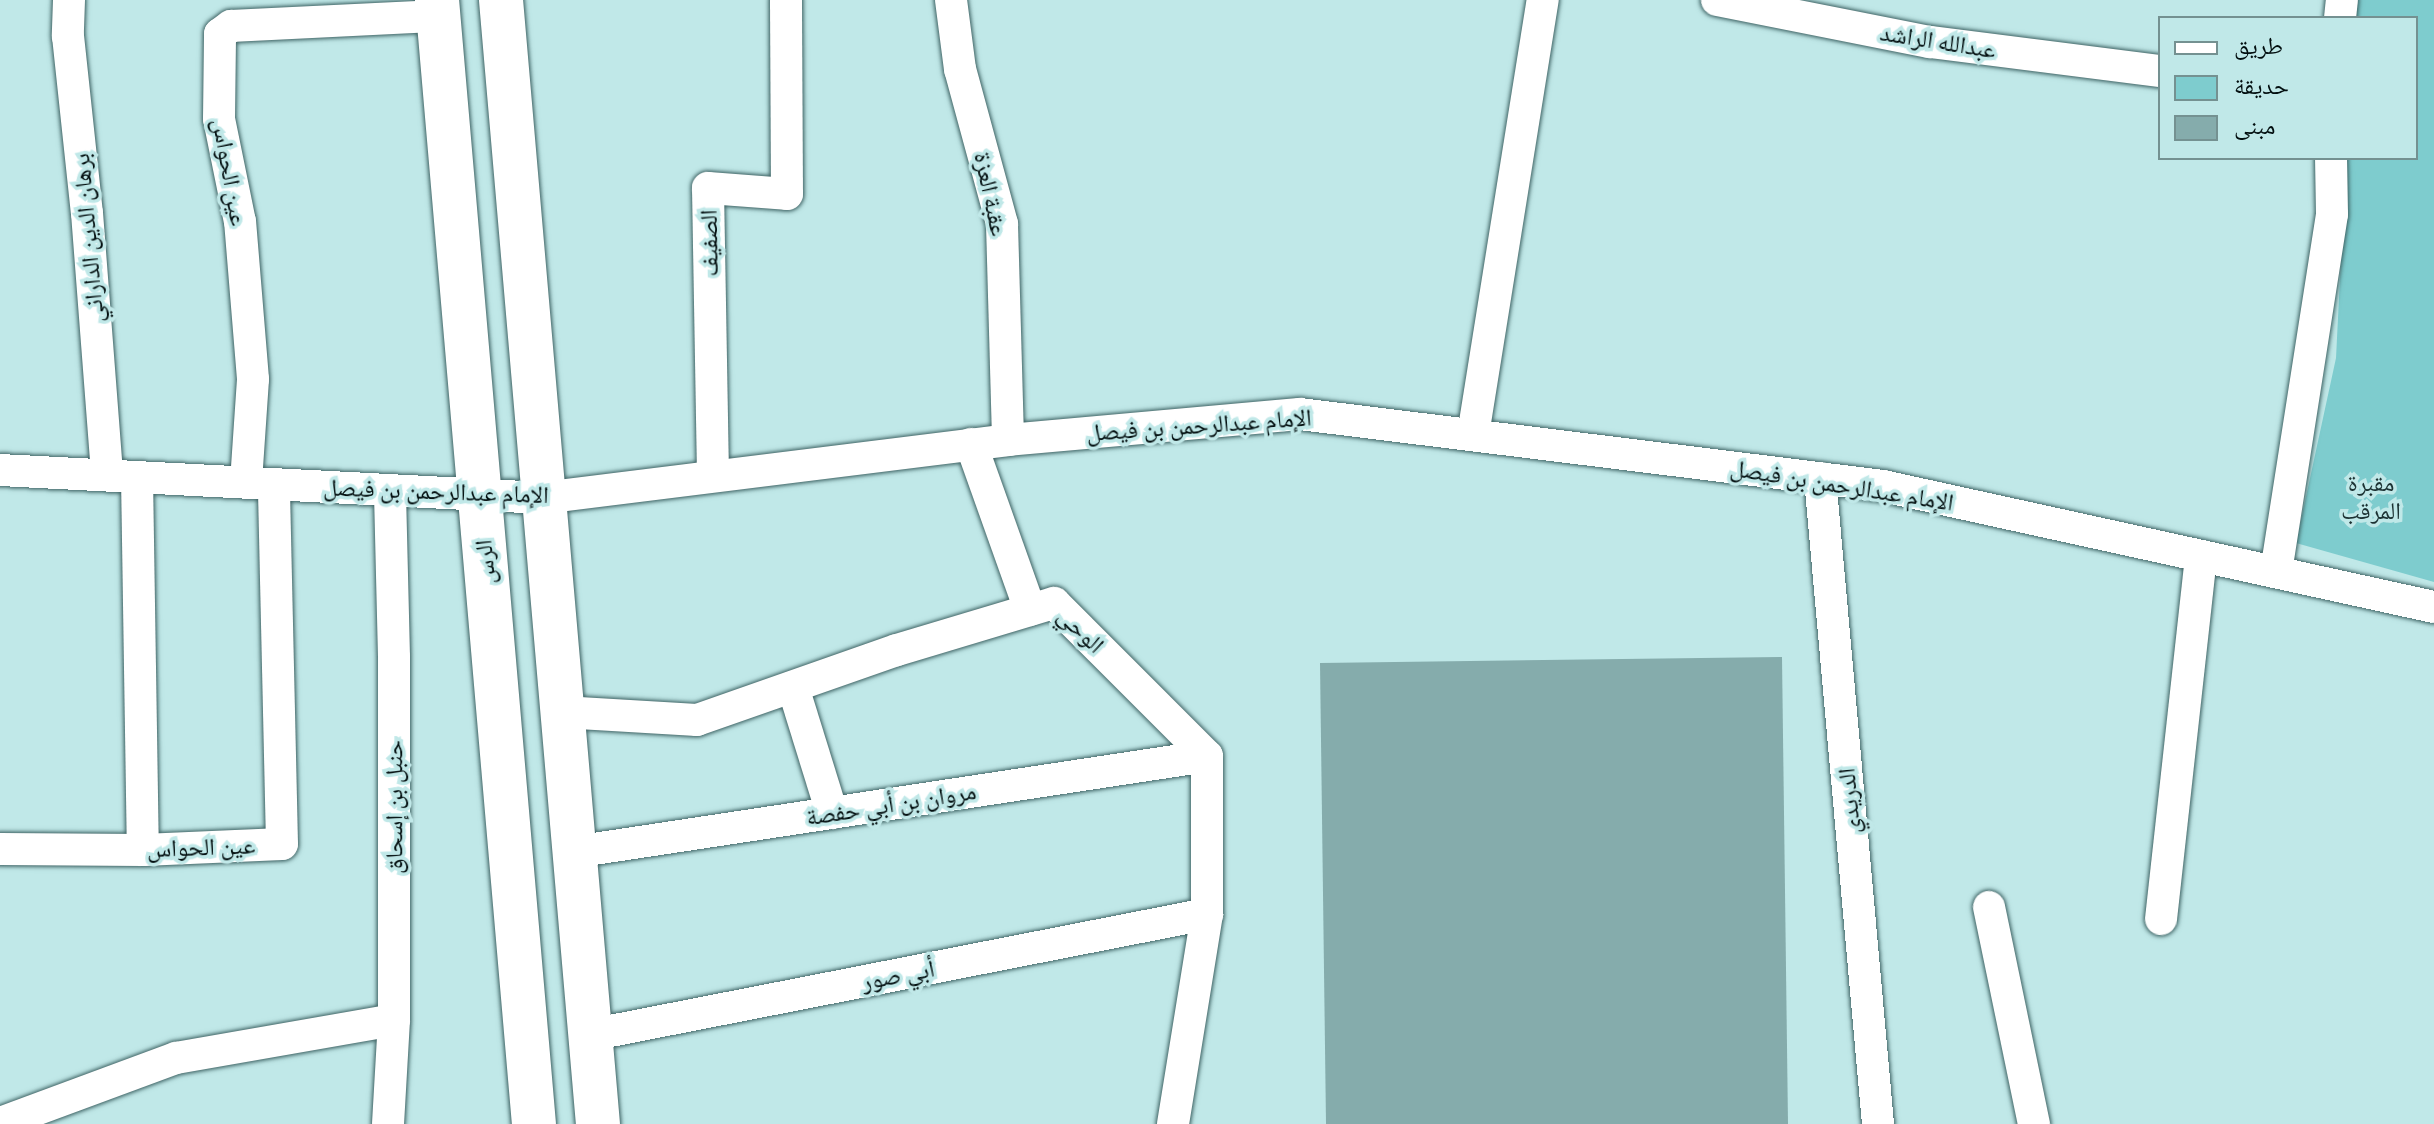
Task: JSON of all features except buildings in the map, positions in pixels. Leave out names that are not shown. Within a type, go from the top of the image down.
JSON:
[{"type":"street","name":"برهان الدين الداراني","points":[[69,0],[68,36],[87,213],[122,476],[143,850]]},
{"type":"street","points":[[501,0],[598,1124]]},
{"type":"street","name":"الصفيف","points":[[713,475],[708,188],[787,194],[786,0]]},
{"type":"street","name":"عقبة العزة","points":[[951,0],[960,69],[1002,224],[1008,440]]},
{"type":"street","points":[[1473,435],[1543,0]]},
{"type":"street","name":"عبدالله الراشد","points":[[1717,0],[1930,42],[2158,71]]},
{"type":"street","name":"عين الحواس","points":[[0,849],[143,850],[282,844],[240,222],[219,119],[220,34],[231,26],[438,8]]},
{"type":"street","name":"الرس","points":[[438,8],[534,1124]]},
{"type":"street","points":[[2276,572],[2332,214],[2331,160]]},
{"type":"street","name":"الإمام عبدالرحمن بن فيصل","points":[[0,470],[543,498],[971,444],[1300,414],[1883,486],[2434,607]]},
{"type":"street","points":[[971,444],[1030,610]]},
{"type":"street","name":"الدريدي","points":[[1820,478],[1878,1124]]},
{"type":"street","name":"حنبل بن إسحاق","points":[[388,1124],[394,1020],[394,657],[390,490]]},
{"type":"street","points":[[2161,919],[2201,556]]},
{"type":"street","name":"الوحي","points":[[562,712],[697,720],[897,650],[1054,603],[1207,756]]},
{"type":"street","points":[[793,687],[832,813]]},
{"type":"street","points":[[1173,1124],[1207,914],[1207,756]]},
{"type":"street","name":"مروان بن أبي حفصة","points":[[574,852],[1207,756]]},
{"type":"street","points":[[1989,907],[2034,1124]]},
{"type":"street","name":"أبي صور","points":[[590,1035],[1207,914]]},
{"type":"street","points":[[0,1123],[176,1058],[394,1020]]},
{"type":"green space","name":"مقبرة المرقب","points":[[2358,0],[2434,0],[2434,582],[2296,543],[2336,358],[2346,160],[2418,160],[2418,16],[2356,16]]}]
